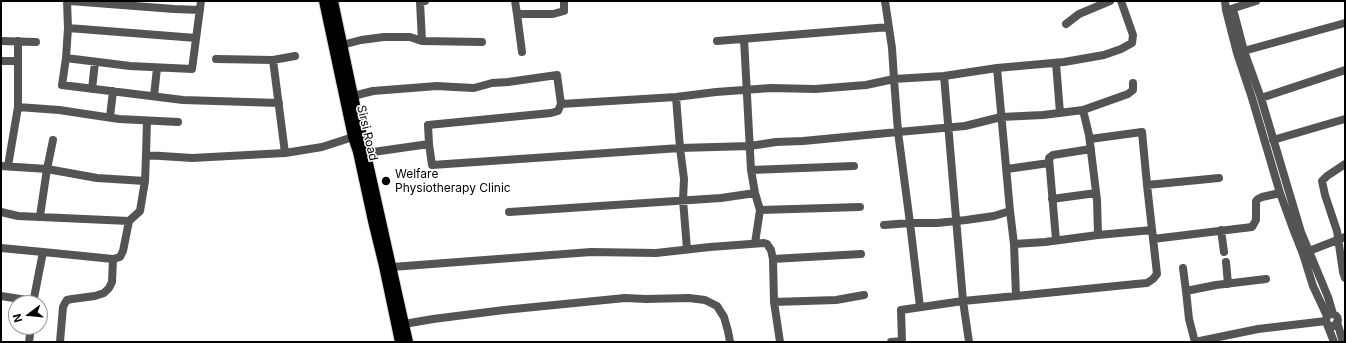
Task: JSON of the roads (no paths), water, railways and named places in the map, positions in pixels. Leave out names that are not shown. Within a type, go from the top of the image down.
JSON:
[{"type":"main road","name":"Sirsi Road","points":[[324,1],[353,137],[358,152],[400,342]]},
{"type":"main road","name":"Sirsi Road","points":[[333,1],[352,96],[408,342]]},
{"type":"street","points":[[200,10],[132,4],[69,1],[66,58],[62,85],[183,100],[279,103]]},
{"type":"street","points":[[66,58],[157,68],[192,69],[201,1]]},
{"type":"street","points":[[422,41],[420,2],[425,1]]},
{"type":"street","points":[[515,1],[522,52]]},
{"type":"street","points":[[517,14],[552,14],[564,11],[564,1]]},
{"type":"street","points":[[885,1],[889,26],[898,132],[920,307]]},
{"type":"street","points":[[1066,24],[1080,14],[1110,1]]},
{"type":"street","points":[[561,104],[676,97],[716,92],[771,88],[815,89],[866,85],[894,79],[944,76],[998,68],[1056,63],[1104,55],[1132,43],[1133,35],[1121,1]]},
{"type":"street","points":[[1225,1],[1230,9],[1252,98],[1280,193],[1304,254],[1313,286],[1334,319],[1334,342]]},
{"type":"street","points":[[1230,9],[1256,1]]},
{"type":"street","points":[[1240,52],[1345,23]]},
{"type":"street","points":[[717,41],[889,26]]},
{"type":"street","points":[[68,28],[196,38]]},
{"type":"street","points":[[342,45],[361,40],[384,37],[410,38],[422,41],[482,42]]},
{"type":"street","points":[[744,39],[751,170],[760,210],[755,243]]},
{"type":"street","points":[[1,41],[36,42]]},
{"type":"street","points":[[18,41],[18,107],[4,166],[47,169],[97,178],[146,181]]},
{"type":"street","points":[[1240,52],[1261,98],[1301,232],[1328,297],[1334,319],[1343,342]]},
{"type":"street","points":[[216,59],[273,60],[295,56]]},
{"type":"street","points":[[273,60],[285,153]]},
{"type":"street","points":[[1,61],[18,61]]},
{"type":"street","points":[[92,89],[95,62]]},
{"type":"street","points":[[1056,63],[1060,113]]},
{"type":"street","points":[[154,96],[157,68]]},
{"type":"street","points":[[998,68],[1001,117],[1014,244],[1016,296]]},
{"type":"street","points":[[1261,98],[1345,70]]},
{"type":"street","points":[[352,96],[373,91],[437,86],[474,88],[492,82],[508,82],[557,75],[561,104],[558,111],[551,113],[428,125],[432,165],[680,148],[750,146],[776,142],[803,141],[965,126],[1001,117],[1083,110],[1128,94],[1133,90],[1133,82]]},
{"type":"street","points":[[944,76],[963,301],[969,342]]},
{"type":"street","points":[[110,117],[113,91]]},
{"type":"street","points":[[676,97],[684,179],[683,200],[687,249]]},
{"type":"street","points":[[18,107],[59,110],[147,121],[178,122]]},
{"type":"street","points":[[1083,110],[1090,139],[1096,193],[1098,235]]},
{"type":"street","points":[[1273,140],[1345,119]]},
{"type":"street","points":[[1,248],[113,259],[120,257],[123,251],[129,221],[140,211],[146,181],[147,121]]},
{"type":"street","points":[[891,342],[902,341],[900,310],[963,301],[1147,283],[1153,279],[1156,274],[1142,132],[1090,139]]},
{"type":"street","points":[[146,155],[200,158],[285,153],[322,148],[353,137]]},
{"type":"street","points":[[40,216],[53,140]]},
{"type":"street","points":[[366,153],[429,144]]},
{"type":"street","points":[[1056,240],[1049,158],[1053,155],[1090,149]]},
{"type":"street","points":[[1006,169],[1049,163]]},
{"type":"street","points":[[1345,164],[1322,181],[1325,195],[1337,231],[1341,238],[1343,272],[1345,278]]},
{"type":"street","points":[[751,170],[854,166]]},
{"type":"street","points":[[1147,185],[1219,178]]},
{"type":"street","points":[[509,212],[721,198],[755,193]]},
{"type":"street","points":[[1052,199],[1096,193]]},
{"type":"street","points":[[1153,239],[1252,227],[1256,220],[1256,201],[1266,196],[1280,193]]},
{"type":"street","points":[[760,210],[860,207]]},
{"type":"street","points":[[884,225],[956,221],[994,216],[1010,211]]},
{"type":"street","points":[[1,212],[18,216],[129,221]]},
{"type":"street","points":[[1014,244],[1152,230]]},
{"type":"street","points":[[1221,230],[1224,252]]},
{"type":"street","points":[[1309,251],[1341,238]]},
{"type":"street","points":[[392,267],[591,252],[656,253],[764,243],[767,244],[771,250],[773,259],[774,302],[780,342]]},
{"type":"street","points":[[34,295],[43,252]]},
{"type":"street","points":[[773,259],[861,254]]},
{"type":"street","points":[[60,342],[63,308],[65,303],[67,300],[104,293],[110,288],[112,282],[113,259]]},
{"type":"street","points":[[1226,262],[1228,284]]},
{"type":"street","points":[[1183,268],[1195,342],[1258,329],[1334,319],[1345,313]]},
{"type":"street","points":[[1186,291],[1266,279]]},
{"type":"street","points":[[774,302],[836,300],[864,296]]},
{"type":"street","points":[[404,324],[504,310],[625,298],[689,298],[705,300],[717,306],[724,317],[730,342]]},
{"type":"place","name":"Welfare Physiotherapy Clinic","points":[[386,181]]}]
